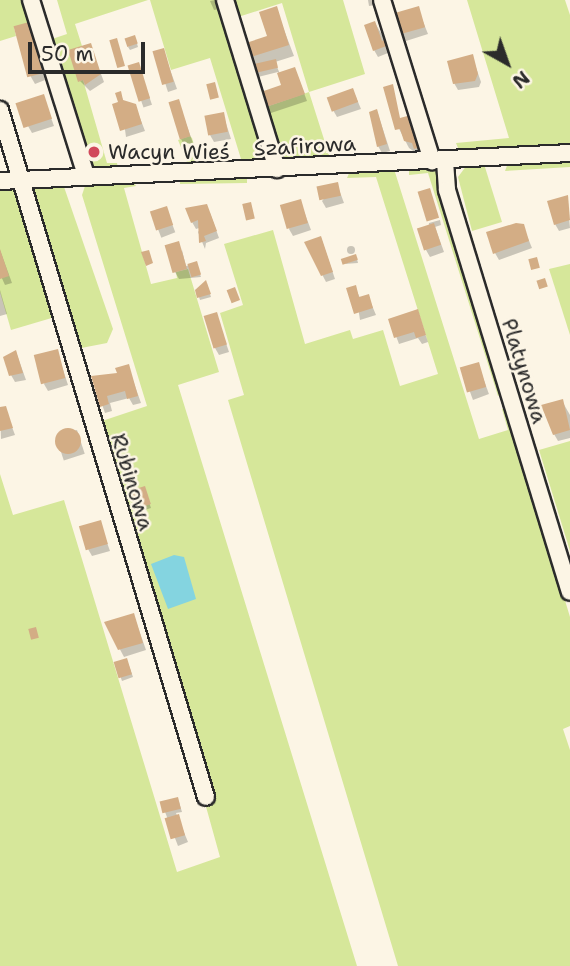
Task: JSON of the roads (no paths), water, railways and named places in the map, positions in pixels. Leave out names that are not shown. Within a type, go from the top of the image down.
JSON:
[{"type":"street","points":[[31,0],[86,176]]},
{"type":"street","points":[[225,0],[276,169]]},
{"type":"street","name":"Platynowa","points":[[382,0],[438,161],[570,592]]},
{"type":"street","name":"Rubinowa","points":[[0,110],[206,797]]},
{"type":"street","name":"Szafirowa","points":[[0,181],[570,153]]},
{"type":"water","points":[[174,555],[184,557],[196,599],[168,609],[151,564]]},
{"type":"place","name":"Wacyn Wieś","points":[[94,152]]}]
